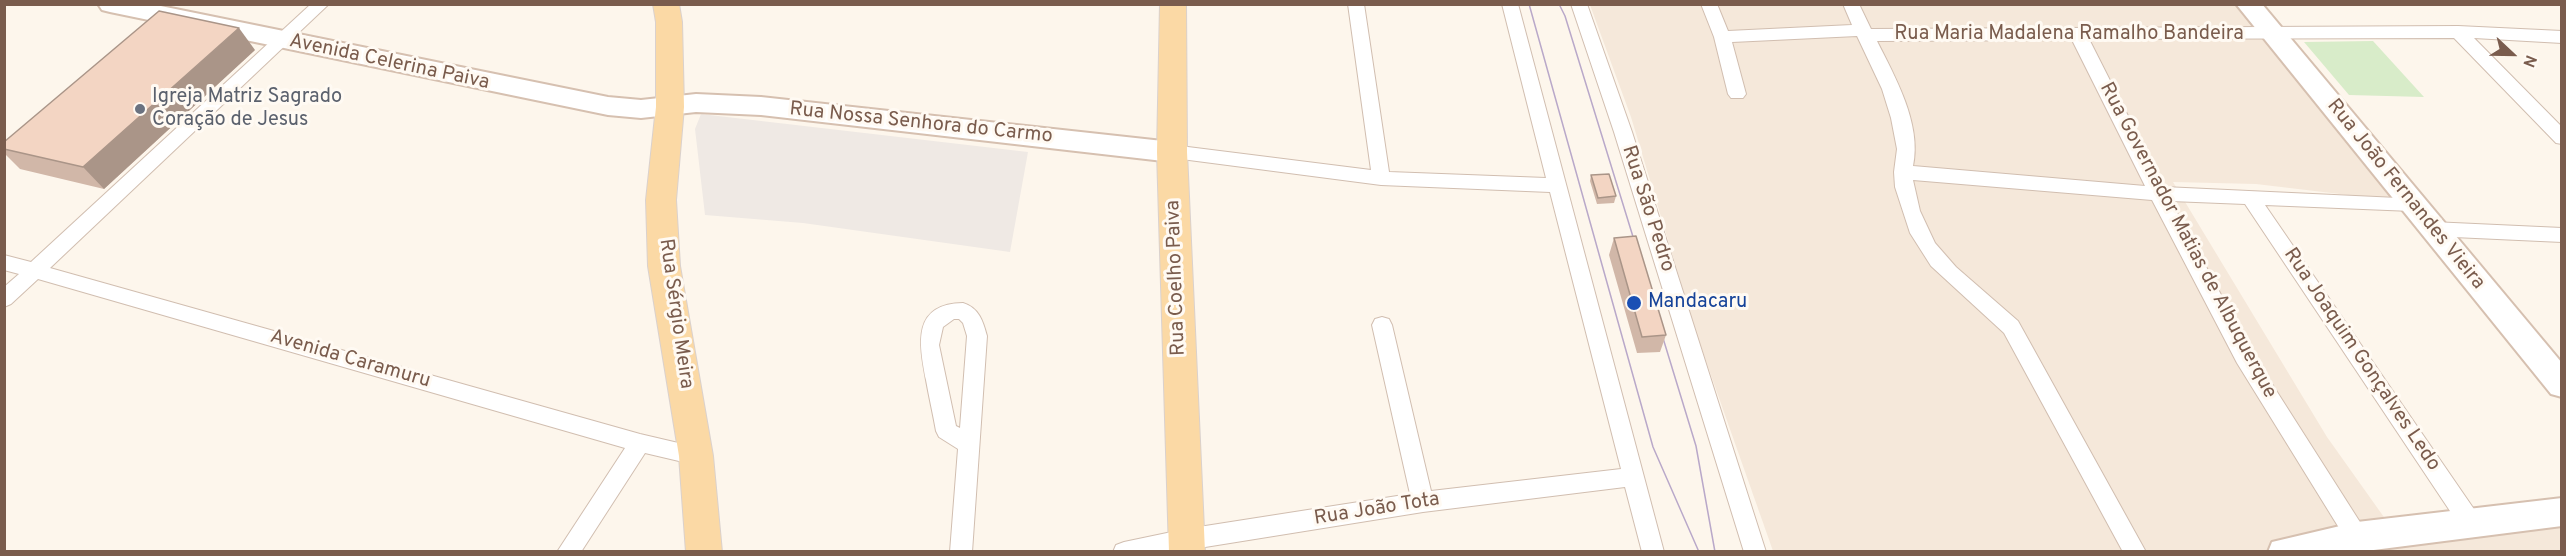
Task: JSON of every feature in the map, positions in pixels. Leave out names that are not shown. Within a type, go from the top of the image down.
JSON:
[{"type":"main road","name":"Rua Sérgio Meira","points":[[666,4],[669,22],[670,107],[662,200],[664,266],[696,456],[704,552]]},
{"type":"main road","name":"Rua Coelho Paiva","points":[[1173,4],[1172,152],[1186,545]]},
{"type":"street","name":"Avenida Celerina Paiva","points":[[110,4],[281,41],[608,106],[641,109],[670,107]]},
{"type":"street","points":[[4,299],[321,4]]},
{"type":"street","points":[[1356,4],[1381,178]]},
{"type":"street","points":[[1510,4],[1653,552]]},
{"type":"street","name":"Rua São Pedro","points":[[1579,4],[1623,132],[1755,552]]},
{"type":"street","points":[[1709,4],[1722,37],[1737,94]]},
{"type":"street","points":[[1851,4],[1890,87],[1900,114],[1906,155],[1903,172],[1909,205],[1919,234],[1953,279],[2011,327],[2135,552]]},
{"type":"street","name":"Rua João Fernandes Vieira","points":[[2248,4],[2562,385]]},
{"type":"street","points":[[2458,32],[2562,138]]},
{"type":"street","name":"Rua Maria Madalena Ramalho Bandeira","points":[[1722,37],[1863,33],[2458,32],[2562,37]]},
{"type":"street","name":"Rua Governador Matias de Albuquerque","points":[[2078,34],[2158,194],[2244,357],[2357,537]]},
{"type":"street","name":"Rua Nossa Senhora do Carmo","points":[[670,107],[696,103],[761,106],[1172,152]]},
{"type":"street","points":[[1172,152],[1381,178],[1556,185]]},
{"type":"street","points":[[1903,172],[2158,194],[2412,204]]},
{"type":"street","name":"Rua Joaquim Gonçalves Ledo","points":[[2251,199],[2470,522]]},
{"type":"street","points":[[2432,229],[2562,235]]},
{"type":"street","name":"Avenida Caramuru","points":[[4,262],[640,443],[696,456]]},
{"type":"street","points":[[961,552],[967,443],[977,336],[972,320],[963,310],[948,310],[936,320],[929,345],[946,431],[967,443]]},
{"type":"street","points":[[1382,325],[1423,502]]},
{"type":"street","points":[[568,552],[640,443]]},
{"type":"street","name":"Rua João Tota","points":[[1124,552],[1186,545],[1423,502],[1632,477]]},
{"type":"street","points":[[2284,552],[2357,537],[2562,512]]},
{"type":"shaded area","points":[[1590,5],[2264,5],[2432,205],[2256,184],[2173,182],[2327,437],[2386,520],[2561,509],[2561,551],[1773,551],[1695,330],[1631,117]]},
{"type":"shaded area","points":[[701,114],[1028,152],[1010,252],[803,223],[705,215],[695,129]]},
{"type":"green space","points":[[2373,41],[2424,97],[2349,95],[2304,42]]},
{"type":"building","points":[[159,11],[239,28],[83,167],[4,149],[4,142]]},
{"type":"building","points":[[1609,174],[1616,196],[1598,198],[1591,175]]},
{"type":"building","points":[[1636,236],[1666,335],[1642,337],[1614,238]]},
{"type":"tram line","points":[[1529,4],[1653,447],[1699,552]]},
{"type":"tram line","points":[[1559,4],[1565,16],[1638,253]]},
{"type":"tram line","points":[[1659,325],[1696,446],[1715,552]]},
{"type":"place","name":"Igreja Matriz Sagrado Coração de Jesus","points":[[140,109]]},
{"type":"place","name":"Mandacaru","points":[[1634,303]]}]
